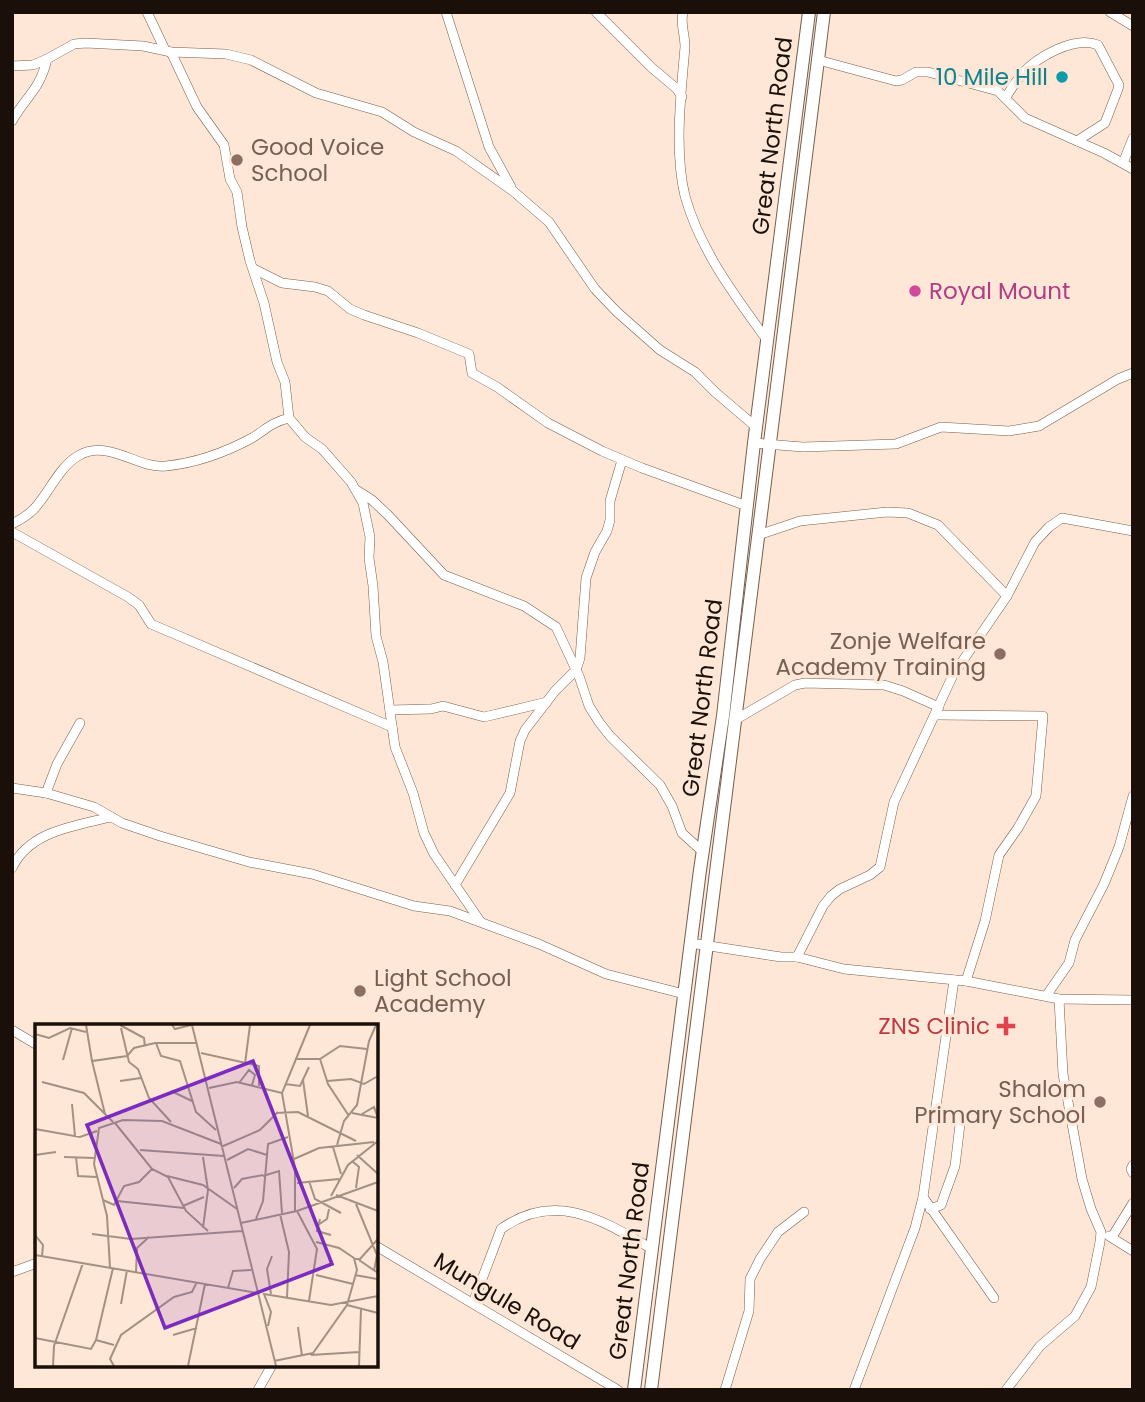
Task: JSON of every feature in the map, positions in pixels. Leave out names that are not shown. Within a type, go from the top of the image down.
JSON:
[{"type":"highway","name":"Great North Road","points":[[634,1390],[690,943],[723,716],[754,443],[809,12]]},
{"type":"highway","name":"Great North Road","points":[[651,1390],[824,12]]},
{"type":"street","points":[[147,12],[197,107],[224,145],[230,179],[237,192],[242,227],[285,382],[289,418],[305,437],[322,449],[358,491],[388,515],[444,575],[524,606],[556,627],[589,706],[599,722],[660,785],[669,799],[682,833],[703,852]]},
{"type":"street","points":[[446,12],[489,147],[513,191]]},
{"type":"street","points":[[596,12],[650,67],[677,89],[682,97]]},
{"type":"street","points":[[683,12],[681,23],[685,33],[685,47],[681,174],[691,214],[724,279],[767,340]]},
{"type":"street","points":[[1110,12],[1133,26]]},
{"type":"street","points":[[1006,97],[1027,69],[1066,45],[1090,42],[1098,45],[1119,85],[1105,123],[1077,141]]},
{"type":"street","points":[[12,66],[33,65],[74,44],[86,43],[209,52],[251,60],[316,93],[382,112],[414,132],[456,151],[513,191],[549,222],[595,289],[617,312],[660,350],[695,372],[715,393],[756,427]]},
{"type":"street","points":[[12,121],[38,85],[47,59]]},
{"type":"street","points":[[818,60],[896,81],[916,72],[929,72],[998,91],[1025,118],[1133,169]]},
{"type":"street","points":[[1123,163],[1133,138]]},
{"type":"street","points":[[254,269],[282,283],[328,291],[350,309],[363,315],[469,354],[470,369],[476,376],[497,387],[548,423],[622,460],[747,506]]},
{"type":"street","points":[[754,443],[803,447],[896,444],[931,429],[953,426],[1025,430],[1039,426],[1118,379],[1133,373]]},
{"type":"street","points":[[12,524],[34,510],[68,465],[79,455],[97,450],[113,452],[163,467],[226,451],[256,435],[271,423],[289,418]]},
{"type":"street","points":[[455,885],[510,793],[520,741],[533,718],[576,670],[580,658],[586,578],[595,552],[607,531],[610,501],[622,460]]},
{"type":"street","points":[[358,491],[368,520],[376,636],[383,662],[395,747],[413,793],[424,833],[434,854],[480,921]]},
{"type":"street","points":[[758,535],[800,522],[887,512],[908,513],[938,525],[1007,596]]},
{"type":"street","points":[[797,957],[831,896],[840,889],[870,876],[880,867],[894,802],[953,675],[1007,596],[1035,542],[1062,518],[1133,531]]},
{"type":"street","points":[[12,532],[139,604],[150,624],[392,727]]},
{"type":"street","points":[[735,720],[795,685],[805,682],[884,685],[903,691],[937,711],[1043,716],[1036,796],[999,855],[985,921],[966,981]]},
{"type":"street","points":[[390,710],[443,706],[484,717],[547,702]]},
{"type":"street","points":[[46,793],[57,764],[80,723]]},
{"type":"street","points":[[12,788],[46,793],[94,807],[111,817],[160,836],[249,862],[312,874],[414,906],[450,911],[606,974],[684,994]]},
{"type":"street","points":[[1046,996],[1069,963],[1075,940],[1128,832],[1133,796]]},
{"type":"street","points":[[12,867],[17,858],[41,837],[111,817]]},
{"type":"street","points":[[690,943],[797,957],[844,969],[966,981],[1059,999],[1133,1000]]},
{"type":"street","points":[[854,1390],[915,1228],[923,1197],[954,980]]},
{"type":"street","points":[[1006,1390],[1040,1346],[1075,1315],[1091,1287],[1101,1232],[1082,1179],[1063,1074],[1059,999]]},
{"type":"street","points":[[12,1030],[35,1044]]},
{"type":"street","points":[[930,1209],[940,1205],[955,1166],[961,1116]]},
{"type":"street","points":[[1133,1165],[1133,1173]]},
{"type":"street","points":[[923,1197],[994,1298]]},
{"type":"street","points":[[1112,1237],[1133,1203]]},
{"type":"street","points":[[472,1303],[500,1229],[539,1212],[571,1210],[591,1216],[652,1249]]},
{"type":"street","points":[[725,1390],[748,1311],[750,1279],[778,1233],[804,1212]]},
{"type":"street","points":[[1101,1232],[1133,1251]]},
{"type":"street","name":"Mungule Road","points":[[378,1247],[618,1390]]},
{"type":"street","points":[[12,1272],[35,1264]]},
{"type":"street","points":[[258,1390],[271,1367]]},
{"type":"place","name":"10 Mile Hill","points":[[1062,77]]},
{"type":"place","name":"Good Voice School","points":[[237,160]]},
{"type":"place","name":"Royal Mount","points":[[915,291]]},
{"type":"place","name":"Zonje Welfare Academy Training","points":[[1000,654]]},
{"type":"place","name":"Light School Academy","points":[[360,991]]},
{"type":"place","name":"ZNS Clinic","points":[[1006,1026]]},
{"type":"place","name":"Shalom Primary School","points":[[1100,1102]]}]
